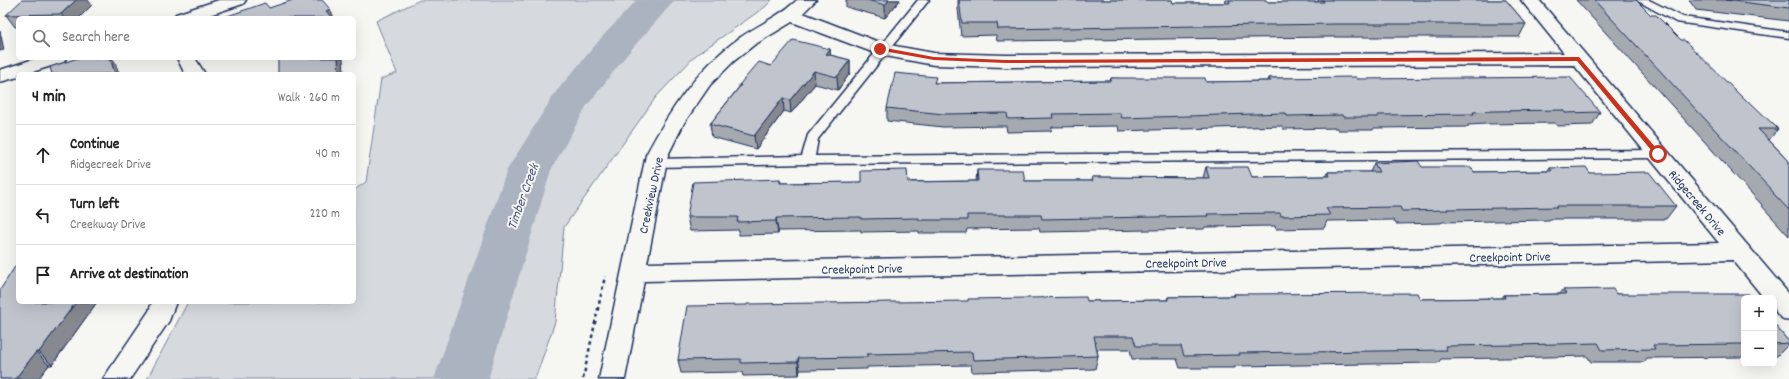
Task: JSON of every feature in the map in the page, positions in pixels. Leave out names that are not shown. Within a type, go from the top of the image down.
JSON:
[{"type":"street","points":[[188,16],[237,0]]},
{"type":"street","name":"Creekview Drive","points":[[612,379],[657,155],[672,124],[689,97],[713,70],[742,44],[790,15],[807,0]]},
{"type":"street","name":"Ridgecreek Drive","points":[[1530,0],[1789,311]]},
{"type":"street","points":[[790,15],[884,49],[934,59],[1006,62],[1579,59]]},
{"type":"street","points":[[0,76],[51,60]]},
{"type":"street","points":[[187,60],[193,72]]},
{"type":"street","name":"Creekpoint Drive","points":[[633,272],[1740,252]]},
{"type":"street","points":[[116,379],[160,314],[163,304]]},
{"type":"lane","points":[[808,160],[812,138],[924,0]]},
{"type":"lane","points":[[1641,0],[1680,20],[1789,35]]},
{"type":"lane","points":[[656,163],[808,160],[1658,154]]},
{"type":"shaded area","points":[[420,0],[772,0],[765,7],[696,55],[656,97],[564,227],[555,322],[535,379],[147,379],[187,304],[356,304],[356,189],[366,182],[381,79],[397,73],[376,21]]},
{"type":"building","points":[[22,0],[76,0],[61,14],[6,15]]},
{"type":"building","points":[[293,0],[322,0],[330,9],[326,11],[330,16],[228,16],[265,3],[269,8]]},
{"type":"building","points":[[867,0],[889,0],[885,5]]},
{"type":"building","points":[[959,0],[1172,0],[1173,3],[1230,3],[1229,0],[1324,2],[1323,0],[1506,0],[1526,24],[1336,24],[998,29],[997,23],[962,23]]},
{"type":"building","points":[[1594,0],[1636,0],[1651,15],[1656,15],[1681,40],[1684,40],[1747,102],[1750,102],[1778,129],[1758,129],[1789,161],[1789,210],[1774,193]]},
{"type":"building","points":[[1725,0],[1789,0],[1789,8]]},
{"type":"building","points":[[793,40],[830,49],[826,54],[850,60],[837,77],[814,71],[790,100],[783,98],[754,136],[710,124],[741,85],[739,85],[759,62],[771,66]]},
{"type":"building","points":[[72,60],[111,60],[114,72],[51,72],[50,67]]},
{"type":"building","points":[[278,60],[338,60],[339,72],[278,72]]},
{"type":"building","points":[[895,73],[936,77],[934,83],[1111,81],[1111,78],[1205,78],[1206,82],[1271,81],[1269,78],[1356,77],[1357,79],[1570,77],[1600,112],[1565,113],[1563,110],[1493,111],[1473,112],[1474,114],[1378,115],[1378,117],[1343,117],[1342,115],[1287,116],[1286,113],[1122,118],[1120,113],[1052,114],[1053,118],[1008,119],[1007,113],[943,114],[887,108]]},
{"type":"building","points":[[1418,161],[1422,167],[1471,167],[1474,172],[1552,171],[1550,168],[1586,167],[1590,173],[1649,172],[1676,206],[1556,206],[1557,207],[1402,211],[1400,207],[1326,208],[1330,215],[1281,216],[1280,213],[1042,219],[1041,215],[967,215],[967,220],[919,220],[919,218],[861,219],[861,217],[776,218],[776,221],[737,222],[738,217],[687,217],[693,182],[780,179],[780,183],[861,182],[861,171],[907,170],[908,182],[978,181],[977,170],[1023,170],[1025,181],[1093,181],[1092,177],[1209,178],[1206,167],[1248,167],[1252,177],[1330,176],[1328,172],[1379,172],[1374,163]]},
{"type":"building","points":[[16,265],[16,304],[75,304],[39,352],[36,352],[15,379],[0,379],[0,290]]},
{"type":"building","points":[[1613,289],[1616,294],[1750,295],[1741,295],[1741,344],[1653,345],[1655,349],[1602,350],[1598,343],[1445,346],[1447,350],[1239,353],[1240,355],[1184,356],[1181,346],[1136,346],[1133,336],[1094,336],[1098,356],[973,360],[972,352],[867,354],[867,357],[798,358],[798,362],[741,363],[741,359],[678,360],[687,306],[968,301],[968,299],[1086,297],[1087,301],[1168,300],[1168,297],[1235,296],[1234,294],[1417,293],[1420,299],[1505,298],[1504,295],[1566,294],[1563,290]]},
{"type":"building","points":[[1777,328],[1789,342],[1777,344]]},
{"type":"waterway","name":"Timber Creek","points":[[461,379],[529,170],[569,102],[616,44],[657,0]]},
{"type":"route","points":[[880,49],[934,59],[1006,62],[1579,59],[1658,154]]}]
